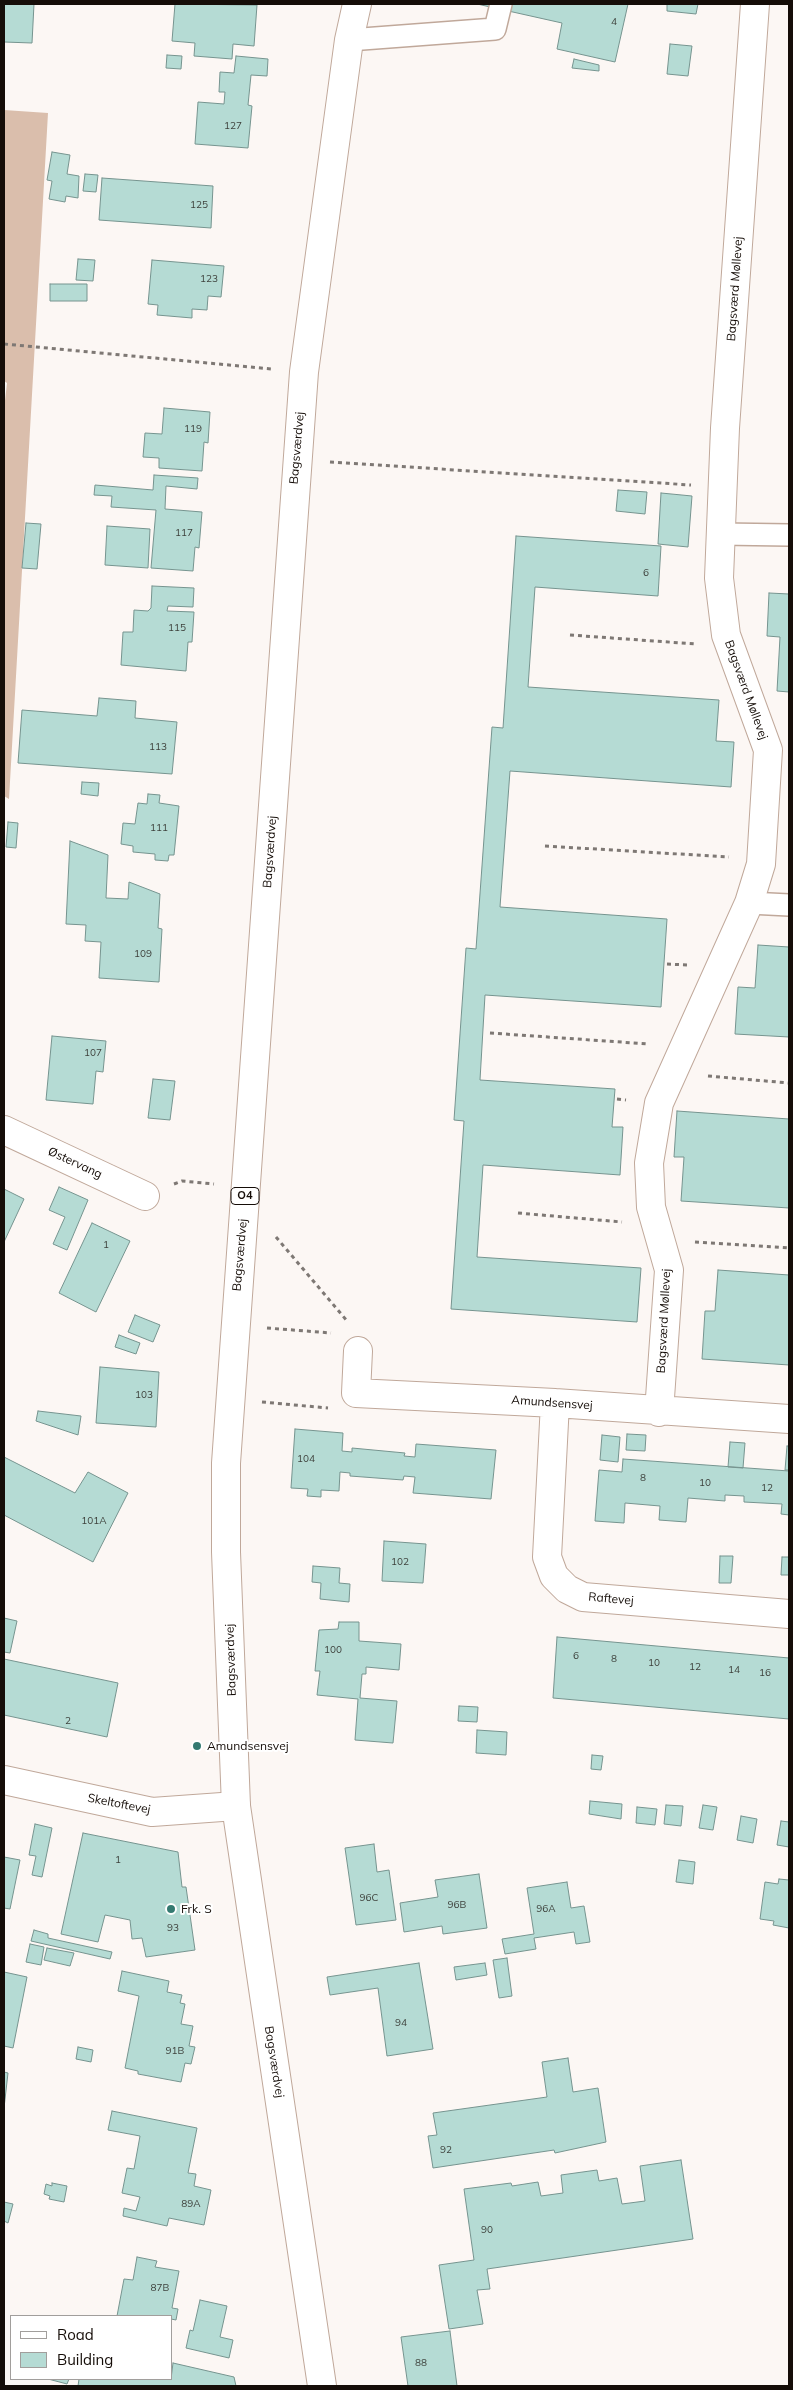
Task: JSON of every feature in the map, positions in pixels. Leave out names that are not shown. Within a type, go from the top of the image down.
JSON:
[{"type":"street","name":"Bagsværdvej","points":[[322,2386],[236,1806],[226,1552],[226,1463],[234,1325],[263,961],[296,459],[304,372],[349,40],[357,4]]},
{"type":"street","name":"Bagsværd Møllevej","points":[[659,1412],[669,1270],[651,1207],[649,1163],[659,1103],[749,903],[761,859],[768,750],[726,635],[719,582],[725,428],[755,4]]},
{"type":"street","name":"Østervang","points":[[4,1130],[146,1196]]},
{"type":"street","points":[[356,1393],[359,1344]]},
{"type":"street","name":"Amundsensvej","points":[[356,1393],[555,1403],[659,1412],[789,1419]]},
{"type":"street","name":"Raftevej","points":[[555,1403],[547,1557],[554,1576],[567,1589],[584,1597],[789,1614]]},
{"type":"street","name":"Skeltoftevej","points":[[4,1780],[152,1812],[236,1806]]},
{"type":"lane","points":[[349,40],[495,29],[501,4]]},
{"type":"lane","points":[[721,534],[789,535]]},
{"type":"lane","points":[[749,903],[789,905]]},
{"type":"path","points":[[4,344],[304,372]]},
{"type":"path","points":[[296,459],[724,488]]},
{"type":"path","points":[[570,636],[730,647]]},
{"type":"path","points":[[545,846],[761,859]]},
{"type":"path","points":[[490,1032],[685,1047]]},
{"type":"path","points":[[673,1073],[789,1083]]},
{"type":"path","points":[[146,1196],[182,1181],[245,1193],[359,1344]]},
{"type":"path","points":[[518,1213],[789,1248]]},
{"type":"path","points":[[234,1325],[359,1344]]},
{"type":"path","points":[[229,1400],[354,1410],[356,1393]]},
{"type":"shaded area","points":[[4,110],[48,113],[9,799],[4,796],[4,409],[7,383],[4,381]]},
{"type":"building","points":[[4,4],[34,4],[32,43],[4,42]]},
{"type":"building","points":[[175,4],[257,5],[254,46],[233,44],[232,59],[194,56],[195,43],[172,41]]},
{"type":"building","points":[[477,4],[628,4],[615,62],[557,49],[562,23]]},
{"type":"building","points":[[667,4],[698,4],[696,14],[667,11]]},
{"type":"building","points":[[670,44],[692,46],[688,76],[667,74]]},
{"type":"building","points":[[167,55],[182,56],[181,69],[166,68]]},
{"type":"building","points":[[236,56],[268,59],[267,76],[251,75],[248,105],[252,106],[248,148],[195,144],[198,102],[224,104],[225,92],[219,92],[220,72],[234,73]]},
{"type":"building","points":[[574,59],[599,65],[599,71],[572,68]]},
{"type":"building","points":[[52,152],[70,155],[67,174],[79,176],[78,198],[66,196],[65,202],[49,199],[52,181],[47,180]]},
{"type":"building","points":[[85,174],[98,175],[96,192],[83,191]]},
{"type":"building","points":[[102,178],[213,186],[211,228],[99,220]]},
{"type":"building","points":[[78,259],[95,260],[93,281],[76,280]]},
{"type":"building","points":[[152,260],[224,266],[221,297],[208,296],[207,310],[192,309],[192,318],[157,315],[158,305],[148,304]]},
{"type":"building","points":[[50,284],[87,284],[87,301],[50,301]]},
{"type":"building","points":[[164,408],[210,412],[208,443],[204,442],[202,471],[159,468],[159,458],[143,457],[145,433],[162,434]]},
{"type":"building","points":[[154,475],[198,478],[197,489],[166,486],[165,509],[202,512],[199,548],[195,547],[193,571],[151,568],[156,510],[111,507],[112,496],[94,495],[95,485],[153,490]]},
{"type":"building","points":[[618,490],[647,492],[645,514],[616,511]]},
{"type":"building","points":[[661,493],[692,496],[688,547],[658,544]]},
{"type":"building","points":[[26,523],[41,524],[37,569],[22,568]]},
{"type":"building","points":[[107,526],[150,529],[148,568],[105,565]]},
{"type":"building","points":[[516,536],[661,546],[658,596],[535,587],[528,687],[719,700],[716,741],[734,742],[731,787],[510,771],[500,907],[667,919],[661,1007],[485,995],[480,1080],[615,1089],[612,1127],[623,1127],[620,1175],[483,1165],[477,1257],[641,1268],[637,1322],[451,1309],[464,1121],[454,1120],[466,948],[476,949],[492,727],[503,728]]},
{"type":"building","points":[[152,586],[194,588],[193,607],[168,606],[167,611],[194,612],[192,642],[188,642],[186,671],[121,665],[123,632],[133,632],[134,610],[148,611],[151,608]]},
{"type":"building","points":[[769,593],[789,594],[789,692],[777,691],[780,637],[767,636]]},
{"type":"building","points":[[99,698],[136,701],[135,718],[177,722],[172,774],[18,763],[22,710],[97,716]]},
{"type":"building","points":[[82,782],[99,783],[98,796],[81,794]]},
{"type":"building","points":[[148,794],[160,795],[159,803],[179,806],[174,855],[169,855],[168,861],[155,860],[155,854],[133,852],[133,846],[121,844],[123,823],[135,824],[138,803],[147,804]]},
{"type":"building","points":[[8,822],[18,823],[16,848],[6,847]]},
{"type":"building","points":[[70,841],[108,855],[106,898],[128,899],[129,882],[160,894],[158,928],[162,929],[159,982],[99,978],[101,942],[85,941],[86,925],[66,924]]},
{"type":"building","points":[[758,945],[789,947],[789,1037],[735,1034],[738,987],[755,988]]},
{"type":"building","points":[[52,1036],[106,1041],[103,1072],[96,1071],[93,1104],[46,1100]]},
{"type":"building","points":[[153,1079],[175,1081],[170,1120],[148,1118]]},
{"type":"building","points":[[677,1111],[789,1119],[789,1208],[681,1201],[684,1157],[674,1157]]},
{"type":"building","points":[[59,1187],[88,1200],[67,1250],[53,1244],[65,1217],[49,1210]]},
{"type":"building","points":[[4,1189],[24,1199],[4,1242]]},
{"type":"building","points":[[92,1223],[130,1241],[96,1312],[59,1293]]},
{"type":"building","points":[[718,1270],[789,1275],[789,1365],[702,1359],[705,1311],[715,1311]]},
{"type":"building","points":[[135,1315],[160,1325],[153,1342],[128,1332]]},
{"type":"building","points":[[119,1335],[140,1343],[136,1354],[115,1347]]},
{"type":"building","points":[[100,1367],[159,1372],[156,1427],[96,1423]]},
{"type":"building","points":[[38,1411],[81,1416],[78,1435],[36,1421]]},
{"type":"building","points":[[295,1429],[343,1433],[342,1451],[352,1452],[352,1448],[405,1453],[404,1456],[415,1457],[416,1444],[496,1450],[491,1499],[413,1493],[415,1477],[404,1476],[403,1480],[350,1476],[350,1473],[340,1472],[339,1491],[321,1490],[321,1497],[307,1496],[308,1489],[291,1488]]},
{"type":"building","points":[[627,1434],[646,1435],[645,1451],[626,1450]]},
{"type":"building","points":[[602,1435],[620,1437],[618,1462],[600,1460]]},
{"type":"building","points":[[730,1442],[745,1443],[743,1468],[728,1467]]},
{"type":"building","points":[[787,1446],[789,1446],[789,1470],[785,1470]]},
{"type":"building","points":[[4,1457],[75,1493],[88,1472],[128,1493],[93,1562],[4,1515]]},
{"type":"building","points":[[623,1459],[789,1471],[789,1515],[781,1514],[782,1504],[744,1502],[744,1496],[725,1495],[725,1501],[688,1498],[686,1522],[659,1520],[660,1506],[625,1503],[624,1523],[595,1521],[599,1470],[622,1472]]},
{"type":"building","points":[[384,1541],[426,1544],[423,1583],[382,1581]]},
{"type":"building","points":[[720,1556],[733,1556],[731,1583],[719,1583]]},
{"type":"building","points":[[782,1557],[789,1557],[789,1575],[781,1575]]},
{"type":"building","points":[[313,1566],[340,1568],[339,1583],[350,1584],[349,1602],[320,1599],[321,1583],[312,1582]]},
{"type":"building","points":[[4,1618],[17,1621],[10,1653],[4,1652]]},
{"type":"building","points":[[339,1622],[359,1622],[359,1641],[401,1644],[399,1670],[366,1667],[366,1674],[362,1674],[360,1698],[397,1701],[393,1743],[355,1740],[358,1699],[317,1695],[320,1671],[315,1671],[319,1630],[338,1629]]},
{"type":"building","points":[[557,1637],[789,1658],[789,1719],[553,1698]]},
{"type":"building","points":[[4,1659],[118,1683],[107,1737],[4,1715]]},
{"type":"building","points":[[459,1706],[478,1707],[477,1722],[458,1721]]},
{"type":"building","points":[[477,1730],[507,1732],[506,1755],[476,1753]]},
{"type":"building","points":[[592,1755],[603,1756],[601,1770],[591,1769]]},
{"type":"building","points":[[590,1801],[622,1804],[621,1819],[589,1814]]},
{"type":"building","points":[[666,1805],[683,1806],[681,1826],[664,1824]]},
{"type":"building","points":[[703,1805],[717,1807],[713,1830],[699,1828]]},
{"type":"building","points":[[637,1807],[657,1809],[655,1825],[636,1823]]},
{"type":"building","points":[[741,1816],[757,1819],[753,1843],[737,1840]]},
{"type":"building","points":[[781,1821],[789,1822],[789,1847],[777,1845]]},
{"type":"building","points":[[35,1824],[52,1828],[42,1877],[32,1875],[36,1856],[29,1855]]},
{"type":"building","points":[[83,1833],[178,1852],[182,1887],[186,1887],[195,1950],[146,1957],[142,1938],[132,1939],[130,1920],[105,1915],[98,1942],[61,1934]]},
{"type":"building","points":[[374,1844],[377,1872],[389,1870],[396,1920],[356,1925],[345,1848]]},
{"type":"building","points":[[4,1857],[20,1860],[10,1909],[4,1908]]},
{"type":"building","points":[[679,1860],[695,1862],[693,1884],[676,1882]]},
{"type":"building","points":[[479,1874],[487,1928],[443,1934],[442,1926],[404,1932],[400,1903],[438,1897],[435,1880]]},
{"type":"building","points":[[779,1879],[789,1880],[789,1928],[773,1925],[774,1921],[760,1919],[765,1882],[778,1884]]},
{"type":"building","points":[[567,1882],[571,1908],[584,1906],[590,1942],[576,1944],[574,1932],[534,1938],[536,1949],[505,1954],[502,1939],[534,1934],[527,1888]]},
{"type":"building","points":[[34,1930],[48,1934],[48,1938],[112,1952],[110,1959],[31,1941]]},
{"type":"building","points":[[30,1944],[44,1947],[41,1965],[26,1962]]},
{"type":"building","points":[[47,1948],[74,1953],[70,1966],[44,1960]]},
{"type":"building","points":[[507,1958],[512,1996],[499,1998],[493,1960]]},
{"type":"building","points":[[419,1963],[433,2049],[387,2056],[378,1988],[330,1995],[327,1977]]},
{"type":"building","points":[[485,1963],[487,1975],[456,1980],[454,1967]]},
{"type":"building","points":[[122,1971],[169,1981],[167,1992],[182,1995],[180,2003],[185,2004],[181,2024],[193,2026],[189,2046],[195,2047],[191,2064],[185,2063],[181,2082],[138,2074],[138,2071],[125,2068],[139,1996],[118,1991]]},
{"type":"building","points":[[4,1972],[27,1977],[13,2048],[4,2046]]},
{"type":"building","points":[[78,2047],[93,2050],[91,2062],[76,2059]]},
{"type":"building","points":[[568,2058],[573,2092],[598,2088],[606,2142],[555,2153],[554,2150],[433,2168],[428,2136],[437,2135],[433,2113],[547,2097],[542,2062]]},
{"type":"building","points":[[4,2072],[8,2073],[4,2108]]},
{"type":"building","points":[[112,2111],[197,2128],[188,2173],[196,2174],[194,2186],[211,2190],[204,2225],[169,2218],[167,2226],[123,2216],[124,2208],[136,2211],[140,2197],[122,2193],[127,2168],[134,2169],[140,2136],[108,2130]]},
{"type":"building","points":[[681,2160],[693,2239],[487,2269],[490,2289],[477,2290],[483,2324],[449,2329],[439,2265],[474,2260],[464,2189],[511,2183],[512,2186],[538,2182],[541,2196],[563,2193],[561,2175],[597,2170],[599,2181],[617,2178],[622,2204],[645,2201],[640,2166]]},
{"type":"building","points":[[52,2183],[67,2186],[64,2202],[49,2199],[50,2196],[44,2194],[46,2184],[52,2186]]},
{"type":"building","points":[[4,2202],[13,2204],[8,2223],[4,2221]]},
{"type":"building","points":[[137,2257],[157,2261],[155,2267],[179,2271],[172,2308],[178,2309],[176,2320],[172,2319],[172,2315],[117,2315],[124,2279],[133,2280]]},
{"type":"building","points":[[200,2300],[227,2306],[220,2337],[233,2340],[229,2358],[186,2348],[190,2330],[193,2331]]},
{"type":"building","points":[[450,2331],[457,2386],[408,2386],[401,2337]]},
{"type":"building","points":[[173,2363],[234,2377],[236,2386],[78,2386],[79,2380],[172,2380]]},
{"type":"building","points":[[52,2380],[69,2380],[67,2384]]},
{"type":"place","name":"Amundsensvej","points":[[197,1746]]},
{"type":"place","name":"Frk. S","points":[[171,1909]]}]
